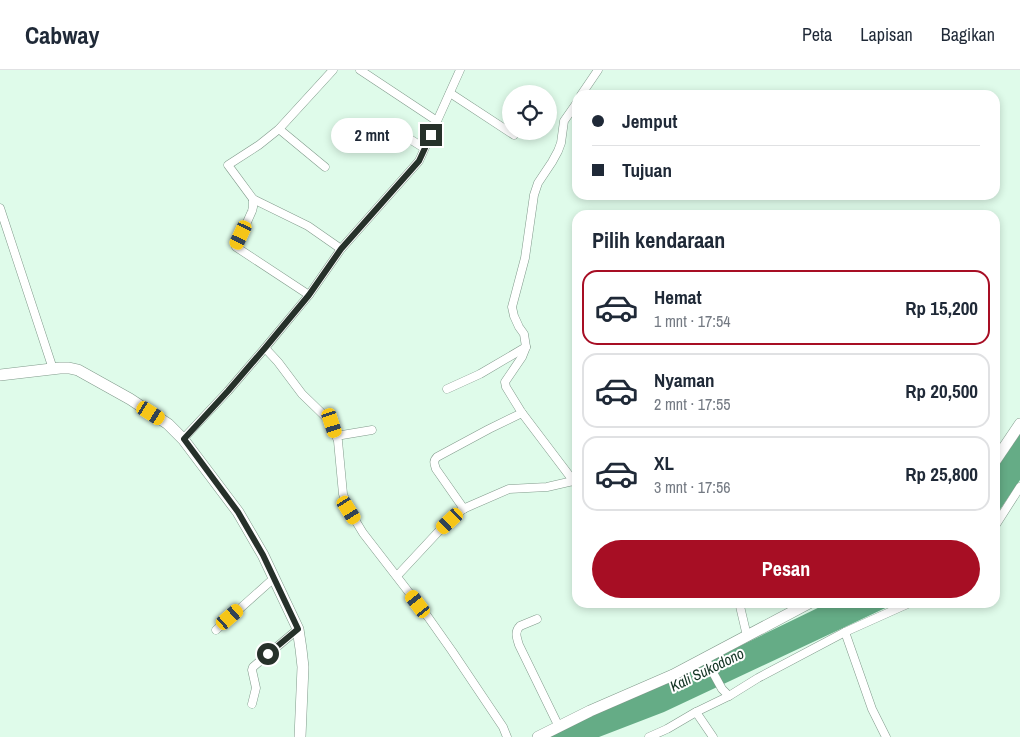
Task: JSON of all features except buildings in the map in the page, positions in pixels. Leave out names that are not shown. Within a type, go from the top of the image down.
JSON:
[{"type":"street","points":[[333,70],[279,129],[259,145],[228,165],[253,199],[308,226],[341,249]]},
{"type":"street","points":[[360,70],[437,121]]},
{"type":"street","points":[[185,438],[265,348],[309,295],[341,249],[419,161],[460,70]]},
{"type":"street","points":[[584,90],[598,70]]},
{"type":"street","points":[[450,93],[502,127]]},
{"type":"street","points":[[572,110],[564,121],[558,151],[538,183],[534,195],[525,258],[512,307],[514,316],[524,334],[526,347],[522,357],[505,382],[506,387],[522,413],[572,480]]},
{"type":"street","points":[[386,124],[424,148]]},
{"type":"street","points":[[279,129],[325,167]]},
{"type":"street","points":[[253,199],[252,211],[236,247],[309,295]]},
{"type":"street","points":[[0,208],[54,368]]},
{"type":"street","points":[[446,389],[480,374],[526,347]]},
{"type":"street","points":[[265,348],[302,394],[332,423],[338,441],[343,494],[349,510],[363,533],[452,651],[508,737]]},
{"type":"street","points":[[0,375],[54,368],[78,370],[130,399],[168,424],[185,438],[238,512],[263,555],[298,629],[303,668],[300,737]]},
{"type":"street","points":[[464,509],[436,469],[434,460],[437,456],[522,413]]},
{"type":"street","points":[[1000,454],[1020,424]]},
{"type":"street","points":[[336,436],[372,430]]},
{"type":"street","points":[[397,576],[438,532],[464,509],[509,489],[572,484]]},
{"type":"street","points":[[1000,518],[1020,487]]},
{"type":"street","points":[[216,630],[273,579]]},
{"type":"street","points":[[740,608],[747,636]]},
{"type":"street","points":[[538,737],[590,711],[706,659],[797,608]]},
{"type":"street","points":[[649,737],[729,696],[758,678],[845,632],[899,608]]},
{"type":"street","points":[[537,618],[520,626],[516,634],[519,645],[559,727]]},
{"type":"street","points":[[252,704],[256,688],[252,670],[298,629]]},
{"type":"street","points":[[845,632],[872,709],[886,737]]},
{"type":"street","points":[[706,659],[722,689],[729,696]]},
{"type":"street","points":[[696,712],[713,737]]},
{"type":"water","points":[[1020,431],[1020,480],[1000,510],[1000,461]]},
{"type":"water","name":"Kali Sukodono","points":[[818,608],[885,608],[664,712],[599,737],[542,737],[678,676]]},
{"type":"route","points":[[268,654],[298,629],[263,555],[238,512],[184,439],[265,348],[309,295],[341,249],[419,161],[431,135]]}]
